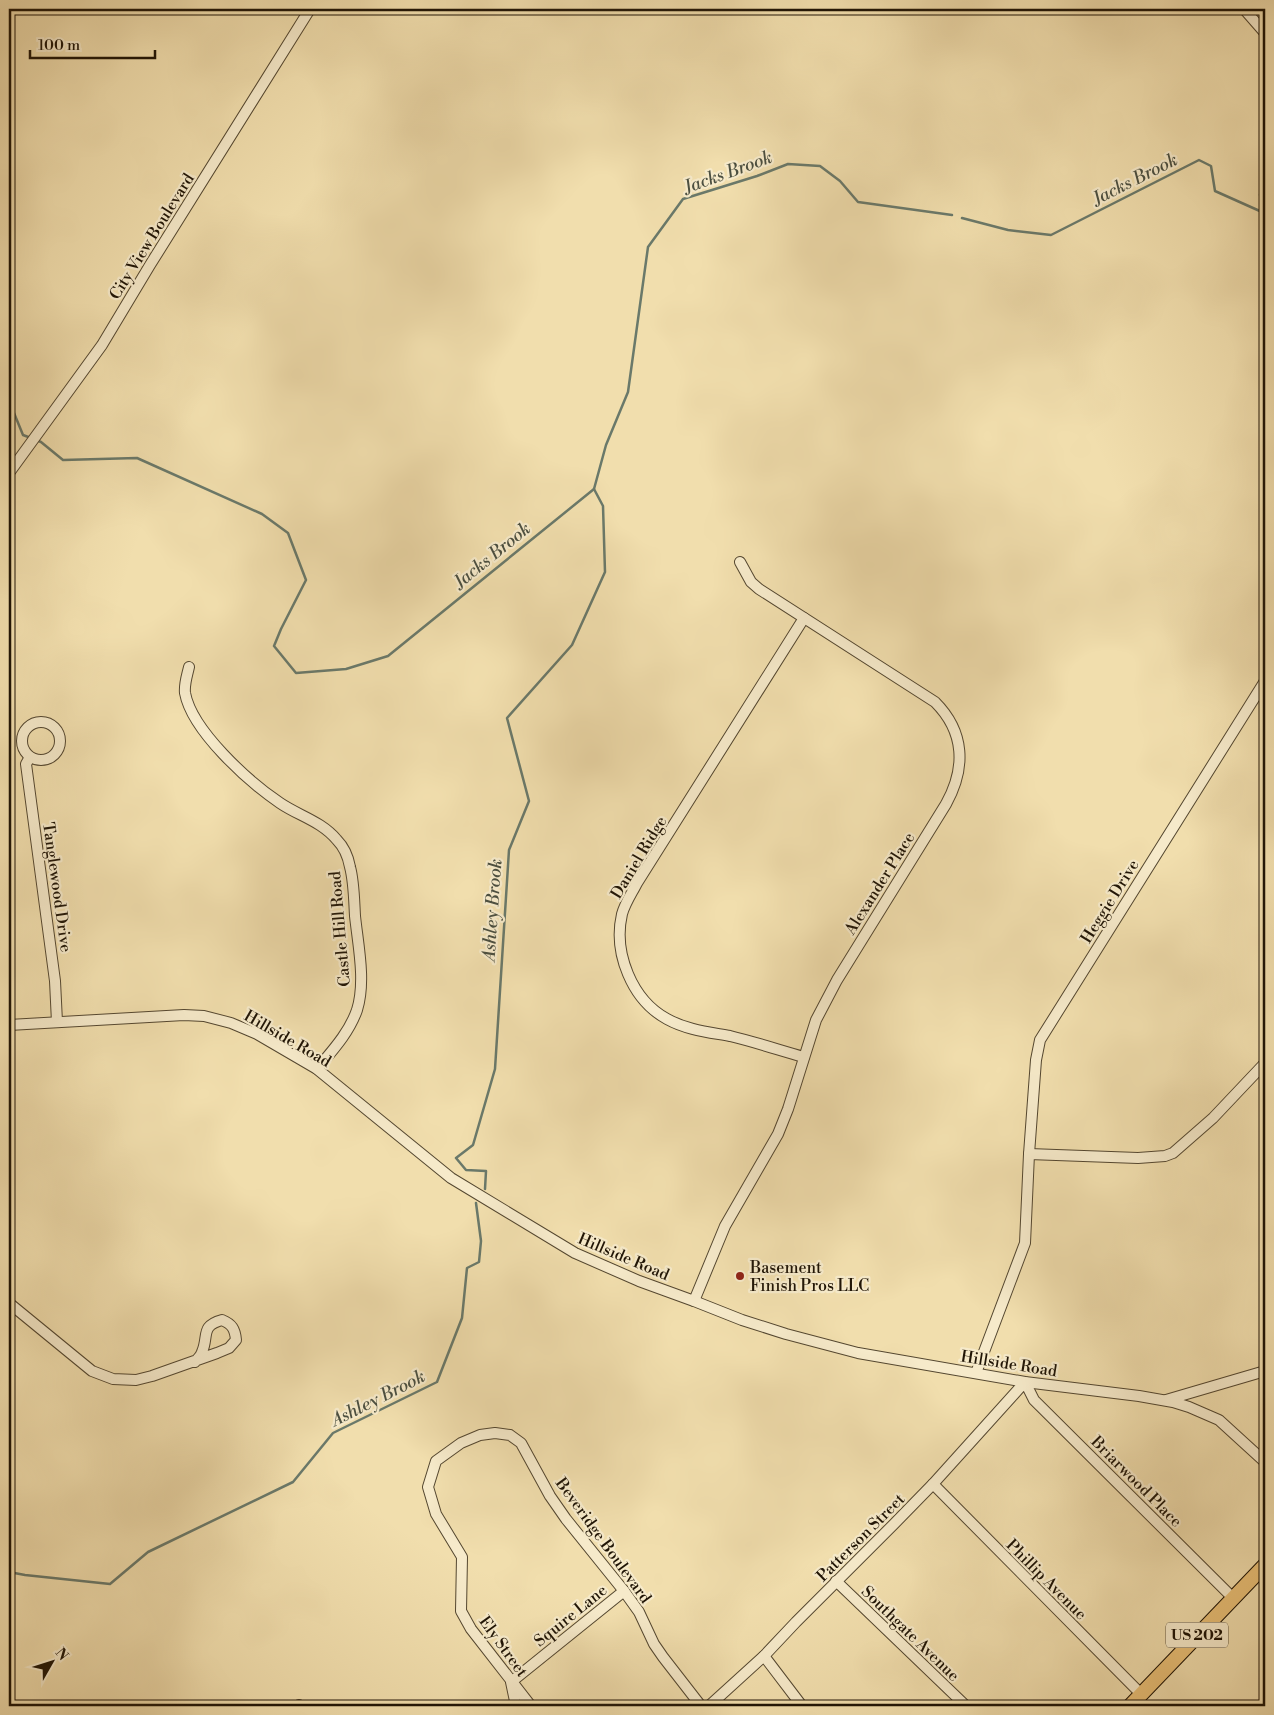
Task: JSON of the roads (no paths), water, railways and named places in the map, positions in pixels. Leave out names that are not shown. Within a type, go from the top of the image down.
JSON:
[{"type":"highway","name":"US 202","points":[[1130,1706],[1265,1565]]},
{"type":"street","name":"City View Boulevard","points":[[9,473],[102,345],[310,9]]},
{"type":"street","points":[[1244,9],[1265,33]]},
{"type":"street","name":"Alexander Place","points":[[694,1301],[725,1226],[778,1134],[788,1109],[816,1020],[831,990],[953,791],[959,773],[960,757],[959,744],[951,722],[935,702],[755,585],[740,562]]},
{"type":"street","name":"Daniel Ridge","points":[[804,618],[637,883],[622,912],[620,936],[622,958],[631,980],[642,998],[658,1013],[686,1027],[730,1036],[804,1057]]},
{"type":"street","name":"Castle Hill Road","points":[[189,667],[185,682],[185,692],[189,704],[198,722],[224,755],[248,778],[281,804],[324,827],[338,841],[347,855],[352,877],[360,971],[359,999],[354,1017],[346,1031],[317,1069]]},
{"type":"street","name":"Heggie Drive","points":[[976,1373],[1025,1243],[1036,1060],[1040,1040],[1265,681]]},
{"type":"street","name":"Tanglewood Drive","points":[[30,757],[26,764],[56,981],[57,1022]]},
{"type":"street","name":"Hillside Road","points":[[9,1025],[184,1014],[204,1016],[231,1023],[251,1031],[317,1069],[437,1167],[465,1187],[575,1253],[639,1281],[742,1320],[802,1338],[900,1361],[1025,1382],[1189,1406],[1219,1420],[1265,1462]]},
{"type":"street","points":[[1030,1154],[1138,1158],[1165,1156],[1173,1152],[1213,1118],[1265,1063]]},
{"type":"street","points":[[9,1303],[84,1365],[102,1376],[126,1381],[136,1380],[194,1362],[229,1348],[236,1340],[236,1331],[230,1324],[222,1320],[213,1322],[209,1326],[205,1334],[202,1354],[194,1362]]},
{"type":"street","points":[[1165,1401],[1265,1371]]},
{"type":"street","name":"Patterson Street","points":[[709,1706],[764,1656],[933,1484],[1025,1382]]},
{"type":"street","name":"Briarwood Place","points":[[1025,1382],[1034,1400],[1233,1598]]},
{"type":"street","name":"Beveridge Boulevard","points":[[461,1443],[480,1435],[495,1433],[507,1434],[518,1440],[556,1504],[624,1591],[639,1612],[654,1644],[663,1658],[702,1706]]},
{"type":"street","name":"Ely Street","points":[[461,1443],[436,1460],[428,1487],[436,1514],[462,1557],[461,1611],[471,1629],[531,1706]]},
{"type":"street","name":"Phillip Avenue","points":[[933,1484],[1141,1694]]},
{"type":"street","name":"Southgate Avenue","points":[[836,1581],[966,1706]]},
{"type":"street","name":"Squire Lane","points":[[511,1682],[624,1591]]},
{"type":"street","points":[[764,1656],[802,1706]]},
{"type":"street","points":[[511,1682],[516,1706]]},
{"type":"waterway","name":"Jacks Brook","points":[[962,218],[1008,230],[1051,235],[1199,160],[1211,166],[1215,191],[1262,212],[1265,208]]},
{"type":"waterway","name":"Jacks Brook","points":[[36,440],[63,460],[137,458],[262,514],[288,533],[306,580],[274,646],[296,673],[346,669],[388,656],[594,489],[606,445],[628,392],[648,247],[683,199],[757,176],[788,164],[820,166],[840,181],[858,202],[952,215]]},
{"type":"waterway","name":"Jacks Brook","points":[[1265,177],[1263,177],[1260,195],[1265,202]]},
{"type":"waterway","name":"Jacks Brook","points":[[9,412],[14,413],[23,435],[31,438]]},
{"type":"waterway","name":"Ashley Brook","points":[[485,1189],[486,1171],[466,1170],[456,1158],[473,1145],[495,1069],[509,850],[529,801],[507,718],[572,645],[605,572],[603,506],[594,489]]},
{"type":"waterway","name":"Ashley Brook","points":[[9,1572],[110,1584],[148,1552],[293,1482],[333,1433],[437,1382],[462,1318],[467,1268],[479,1262],[481,1241],[476,1203]]},
{"type":"place","name":"Basement Finish Pros LLC","points":[[740,1276]]}]
